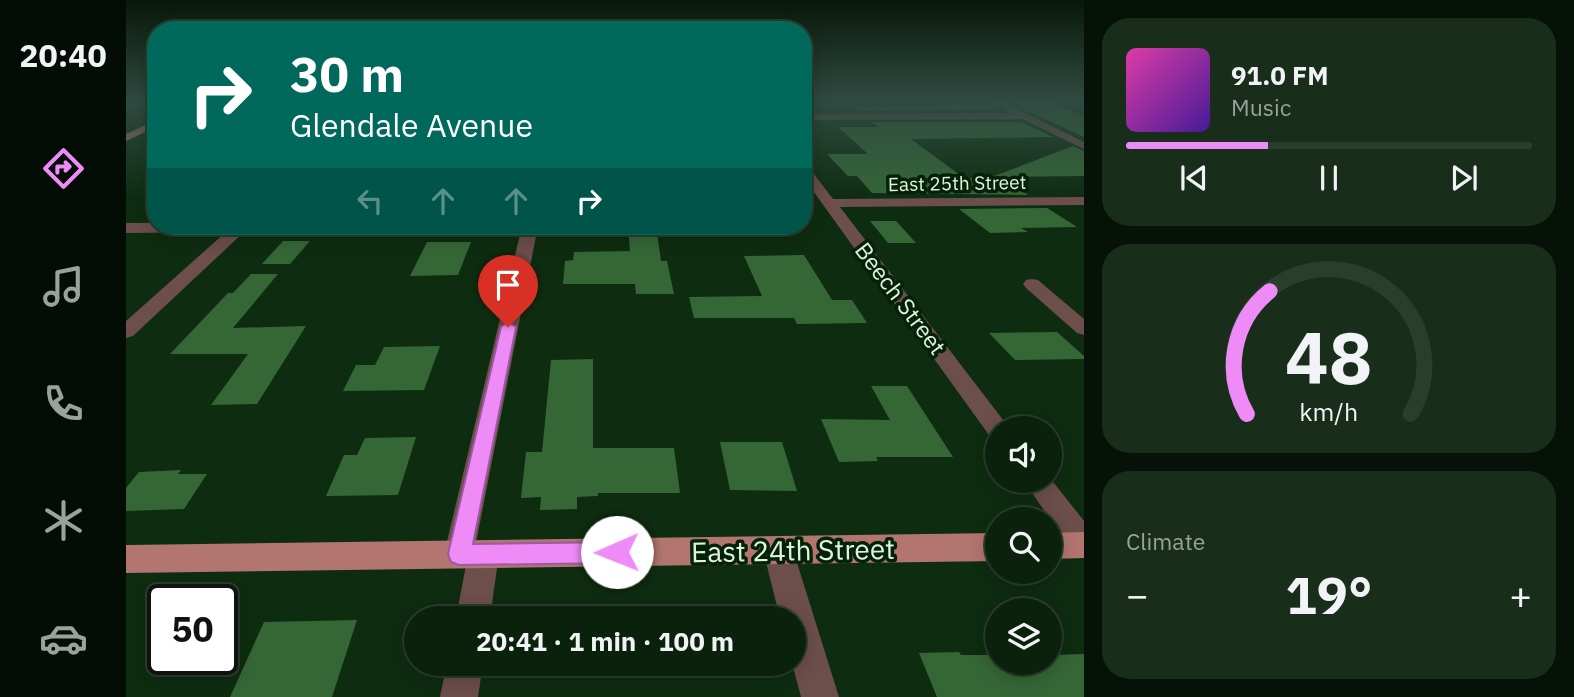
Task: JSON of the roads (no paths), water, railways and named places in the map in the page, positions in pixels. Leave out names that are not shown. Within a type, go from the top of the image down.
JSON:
[{"type":"main road","points":[[1062,546],[1084,545]]},
{"type":"main road","name":"East 24th Street","points":[[126,559],[985,547]]},
{"type":"street","points":[[1059,134],[1084,146]]},
{"type":"street","name":"East 25th Street","points":[[817,193],[1084,201]]},
{"type":"street","name":"Beech Street","points":[[817,193],[988,416]]},
{"type":"street","points":[[126,228],[147,228]]},
{"type":"street","points":[[126,332],[230,235]]},
{"type":"street","points":[[473,606],[472,554],[528,235]]},
{"type":"street","points":[[1032,284],[1084,329]]},
{"type":"street","points":[[1046,493],[1084,545]]},
{"type":"street","points":[[778,550],[820,697]]},
{"type":"street","points":[[459,697],[463,676]]}]
